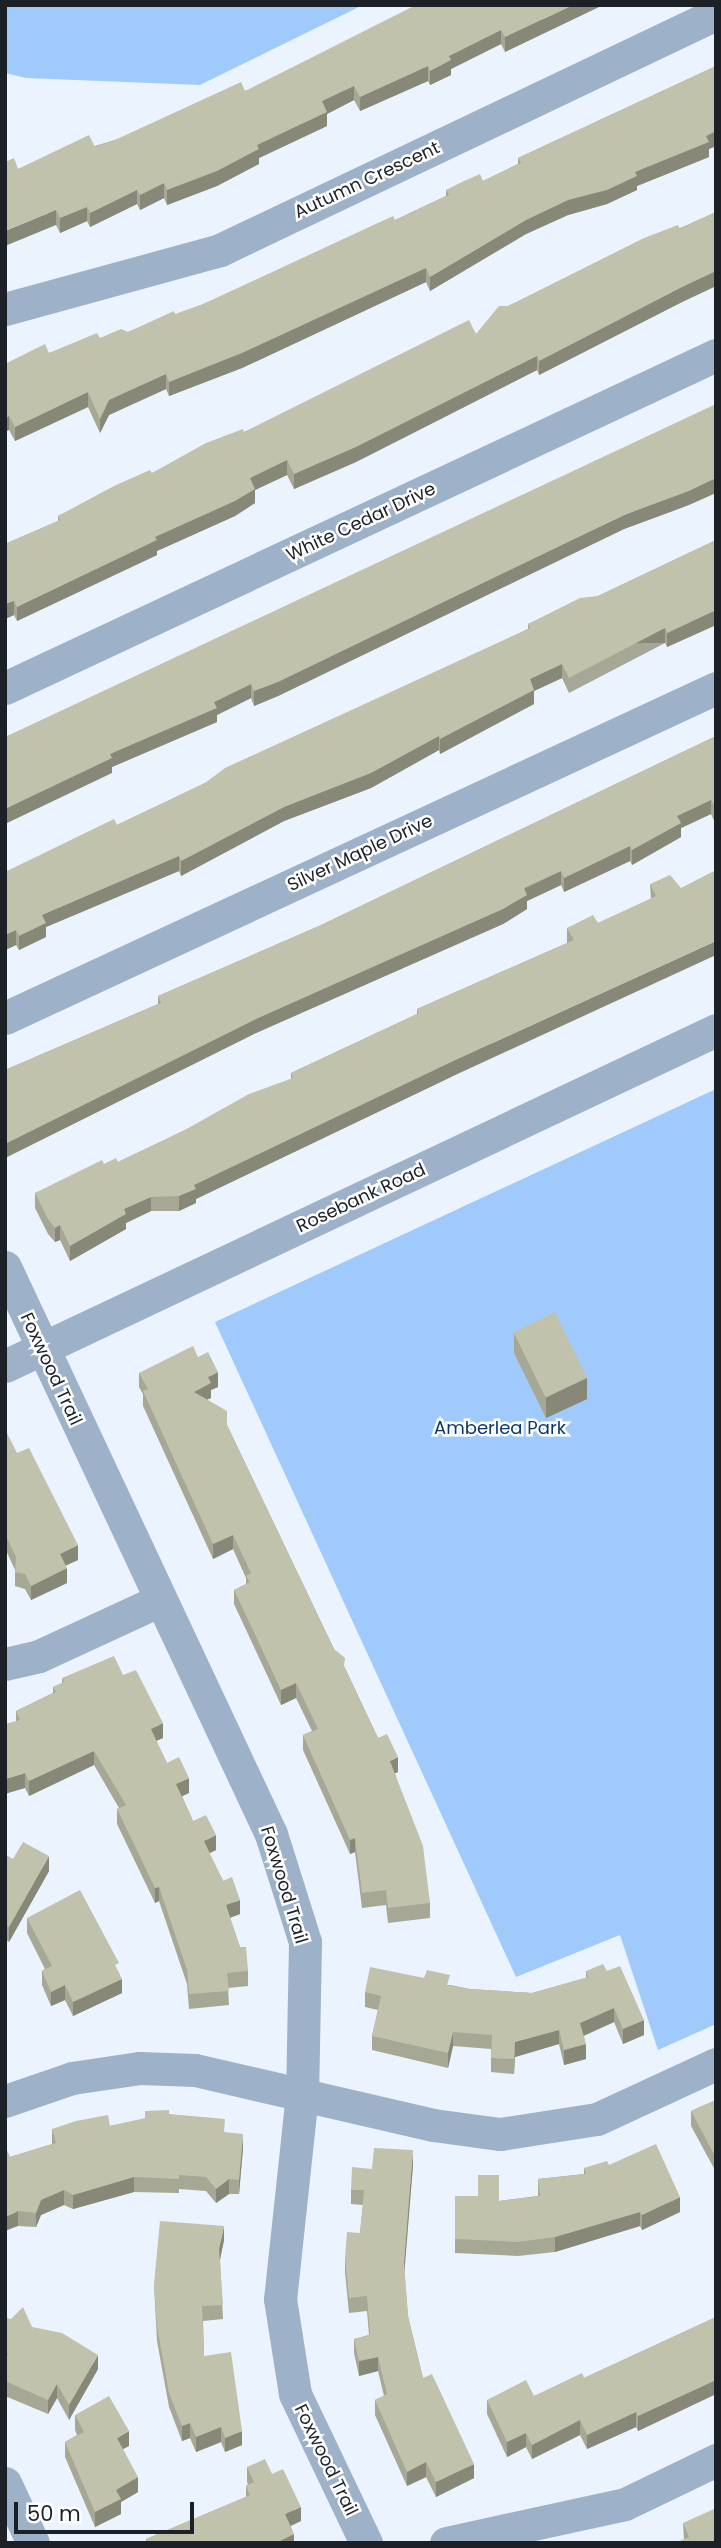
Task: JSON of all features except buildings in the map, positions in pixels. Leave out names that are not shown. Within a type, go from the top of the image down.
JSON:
[{"type":"street","name":"Autumn Crescent","points":[[5,309],[220,250],[716,14]]},
{"type":"street","name":"White Cedar Drive","points":[[5,688],[716,355]]},
{"type":"street","name":"Silver Maple Drive","points":[[5,1018],[716,688]]},
{"type":"street","name":"Rosebank Road","points":[[5,1366],[716,1030]]},
{"type":"street","name":"Foxwood Trail","points":[[5,1267],[41,1349],[271,1834],[305,1942],[302,2095],[280,2300],[295,2395],[366,2543]]},
{"type":"street","points":[[5,1664],[39,1656],[160,1600]]},
{"type":"street","points":[[5,2101],[72,2078],[140,2068],[195,2070],[433,2125],[500,2134],[597,2119],[716,2064]]},
{"type":"street","points":[[446,2543],[461,2536],[625,2504],[716,2460]]},
{"type":"street","points":[[5,2483],[33,2543]]},
{"type":"green space","points":[[5,5],[363,5],[200,85],[26,78],[5,73]]},
{"type":"green space","name":"Amberlea Park","points":[[716,1089],[716,2024],[658,2050],[620,1935],[516,1977],[215,1322]]}]
